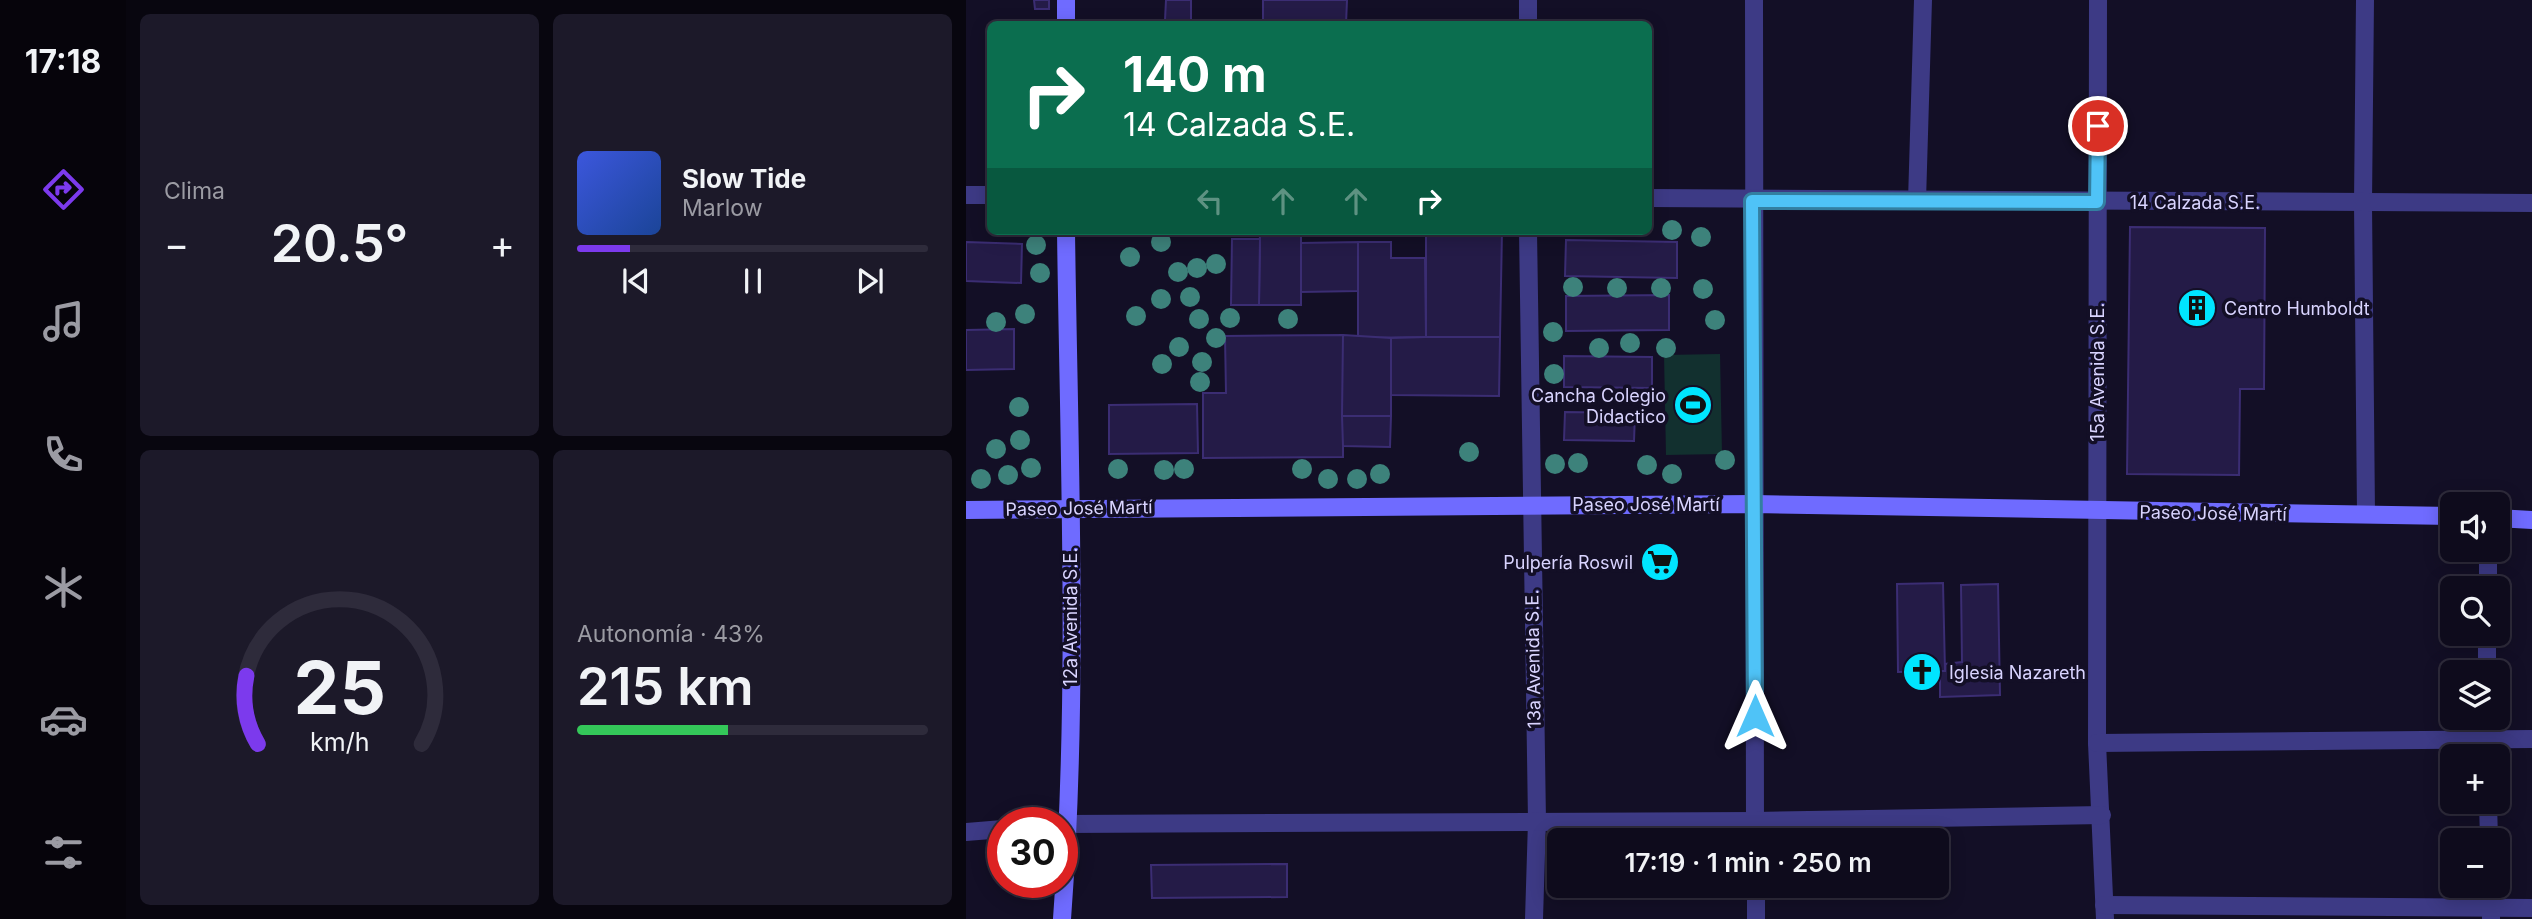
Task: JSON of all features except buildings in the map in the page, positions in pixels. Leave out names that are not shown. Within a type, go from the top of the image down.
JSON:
[{"type":"main road","points":[[1066,0],[1066,21]]},
{"type":"main road","name":"12a Avenida S.E.","points":[[1066,235],[1070,508],[1066,807]]},
{"type":"main road","name":"Paseo José Martí","points":[[966,510],[1754,504],[2096,512],[2440,516]]},
{"type":"main road","points":[[2510,519],[2532,520]]},
{"type":"main road","name":"12a Avenida S.E.","points":[[1062,919],[1063,898]]},
{"type":"street","points":[[1528,0],[1528,21]]},
{"type":"street","points":[[1754,0],[1752,201],[1755,828]]},
{"type":"street","points":[[1917,201],[1923,0]]},
{"type":"street","name":"15a Avenida S.E.","points":[[2098,0],[2097,743],[2105,912]]},
{"type":"street","points":[[2365,0],[2365,514]]},
{"type":"street","points":[[966,195],[987,195]]},
{"type":"street","name":"14 Calzada S.E.","points":[[1652,198],[1752,201],[2532,202]]},
{"type":"street","name":"13a Avenida S.E.","points":[[1528,235],[1536,821],[1534,919]]},
{"type":"street","points":[[2501,744],[2532,738]]},
{"type":"street","points":[[2097,743],[2440,747]]},
{"type":"street","points":[[1078,824],[1755,821],[2102,815]]},
{"type":"street","points":[[966,832],[987,830]]},
{"type":"street","points":[[1756,898],[1756,919]]},
{"type":"street","points":[[2105,912],[2492,914],[2532,908]]},
{"type":"green space","name":"Cancha Colegio Didactico","points":[[1720,354],[1722,454],[1666,455],[1664,355]]},
{"type":"place","name":"Centro Humboldt","points":[[2197,308]]},
{"type":"place","name":"Cancha Colegio Didactico","points":[[1693,405]]},
{"type":"place","name":"Pulpería Roswil","points":[[1660,562]]},
{"type":"place","name":"Iglesia Nazareth","points":[[1922,672]]},
{"type":"route","points":[[1755,716],[1752,201],[2097,202],[2098,126]]}]
